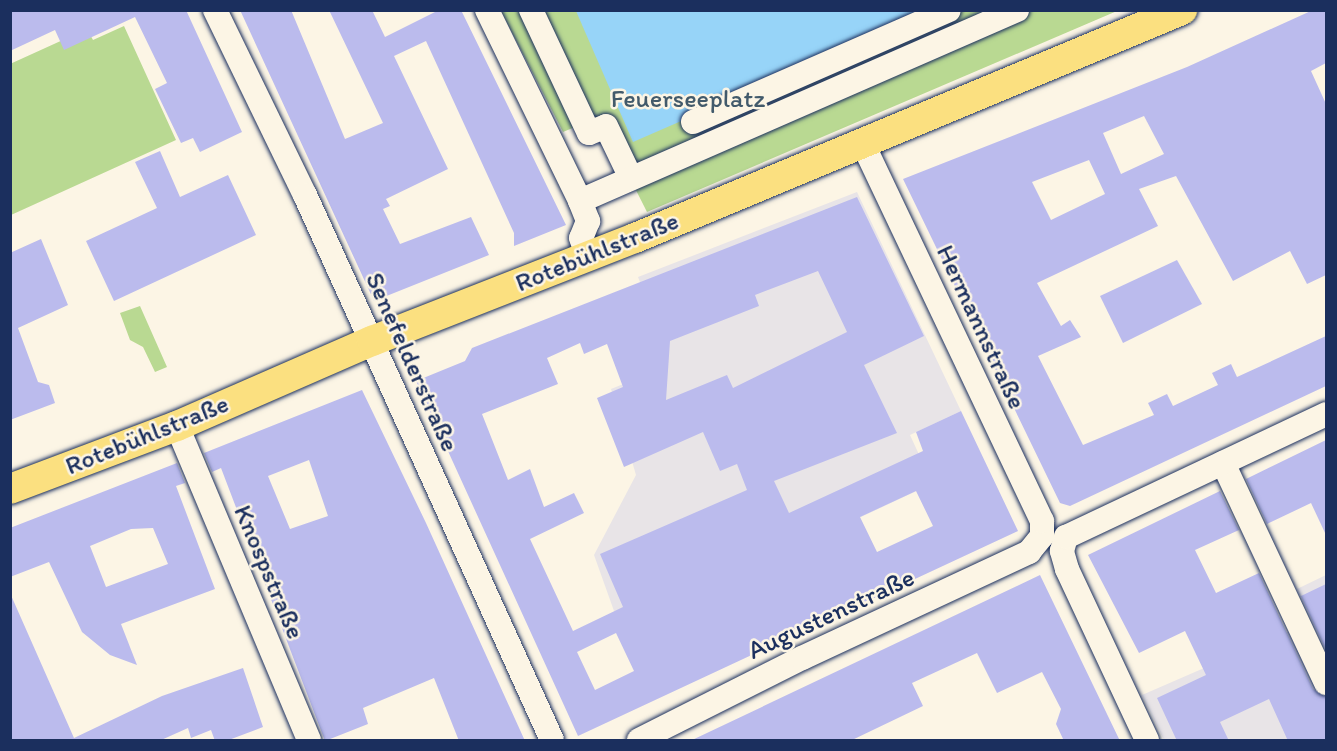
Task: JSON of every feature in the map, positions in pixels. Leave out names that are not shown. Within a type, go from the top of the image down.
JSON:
[{"type":"main road","name":"Rotebühlstraße","points":[[10,489],[177,426],[372,341],[588,257],[863,144],[1166,14]]},
{"type":"street","name":"Senefelderstraße","points":[[215,10],[372,341],[552,741]]},
{"type":"street","points":[[487,10],[580,201],[588,221],[581,238],[588,257]]},
{"type":"street","points":[[531,10],[589,133],[606,126],[630,176]]},
{"type":"street","points":[[693,122],[949,10]]},
{"type":"street","points":[[580,201],[630,176],[1017,10]]},
{"type":"street","name":"Hermannstraße","points":[[863,144],[1147,741]]},
{"type":"street","name":"Augustenstraße","points":[[639,741],[802,658],[1029,552],[1052,539],[1071,533],[1326,414]]},
{"type":"street","name":"Knospstraße","points":[[177,426],[309,741]]},
{"type":"street","points":[[1223,463],[1326,683]]},
{"type":"shaded area","points":[[857,192],[961,411],[910,435],[922,461],[923,488],[767,561],[798,633],[782,641],[758,591],[614,611],[594,555],[636,475],[611,389],[663,368],[665,345],[638,277]]},
{"type":"shaded area","points":[[1326,575],[1326,740],[1164,740],[1142,695],[1310,622],[1297,589]]},
{"type":"green space","name":"Feuerseeplatz","points":[[501,11],[1117,11],[647,212],[599,117],[563,132]]},
{"type":"green space","points":[[124,26],[176,140],[11,215],[10,64],[87,29],[93,40]]},
{"type":"green space","points":[[140,306],[167,367],[155,372],[143,347],[130,340],[120,313]]},
{"type":"water","points":[[576,11],[934,11],[633,142]]},
{"type":"building","points":[[10,10],[186,10],[242,132],[200,152],[193,138],[181,143],[155,89],[167,83],[135,17],[64,50],[55,30],[10,51]]},
{"type":"building","points":[[240,10],[291,10],[345,139],[383,123],[329,10],[372,10],[385,37],[439,10],[461,10],[566,225],[514,246],[514,233],[426,41],[394,56],[448,169],[386,199],[390,206],[383,209],[400,244],[471,217],[489,255],[374,301]]},
{"type":"building","points":[[1313,10],[1326,10],[1326,63],[1311,71],[1326,104],[1326,275],[1307,284],[1290,251],[1233,281],[1176,176],[1139,189],[1158,226],[1037,283],[1061,326],[1070,320],[1081,337],[1038,356],[1083,445],[1154,415],[1148,403],[1167,394],[1173,406],[1218,385],[1212,373],[1231,364],[1237,377],[1326,336],[1326,386],[1070,506],[1060,503],[903,179],[1187,67]],"holes":[[[1144,116],[1164,154],[1121,174],[1103,133]],[[1089,160],[1105,194],[1051,220],[1032,182]]]},
{"type":"building","points":[[160,151],[180,197],[228,175],[256,235],[114,301],[86,241],[157,208],[135,162]]},
{"type":"building","points":[[857,197],[924,336],[864,365],[897,433],[774,481],[789,513],[923,451],[916,432],[961,411],[1018,531],[578,736],[416,381],[465,361],[472,348]],"holes":[[[818,271],[847,332],[733,388],[727,375],[666,400],[670,341],[759,306],[755,295]],[[580,343],[584,354],[607,344],[623,387],[597,398],[624,467],[703,432],[720,471],[737,464],[747,490],[600,554],[623,607],[573,631],[530,539],[584,513],[574,493],[544,507],[530,469],[508,480],[482,414],[558,384],[547,358]],[[916,491],[933,526],[877,552],[860,517]],[[616,633],[634,671],[595,690],[577,652]]]},
{"type":"building","points":[[41,239],[68,305],[18,328],[38,382],[49,385],[55,403],[10,420],[10,253]]},
{"type":"building","points":[[1177,260],[1202,304],[1123,343],[1100,296]]},
{"type":"building","points":[[362,390],[426,523],[525,741],[459,741],[434,678],[363,708],[368,724],[325,741],[221,468],[212,472],[204,453]],"holes":[[[309,460],[328,516],[290,529],[268,476]]]},
{"type":"building","points":[[1326,440],[1326,535],[1311,503],[1267,524],[1246,479]]},
{"type":"building","points":[[177,463],[185,483],[176,486],[215,589],[121,624],[137,665],[110,655],[82,632],[49,562],[10,577],[10,528]],"holes":[[[153,528],[168,564],[106,587],[90,546],[131,529]]]},
{"type":"building","points":[[1220,491],[1239,530],[1195,550],[1216,593],[1259,573],[1313,689],[1326,697],[1326,741],[1288,741],[1269,699],[1220,722],[1229,741],[1177,741],[1157,698],[1206,675],[1185,631],[1139,653],[1088,555]]},
{"type":"building","points":[[1040,575],[1120,741],[1064,741],[1056,724],[1061,709],[1042,672],[997,693],[977,653],[912,683],[923,706],[850,741],[690,741]]},
{"type":"building","points":[[1326,584],[1326,650],[1301,596]]},
{"type":"building","points":[[10,593],[74,738],[162,696],[243,668],[263,727],[226,741],[215,741],[211,730],[191,738],[188,728],[159,741],[10,741]]}]
